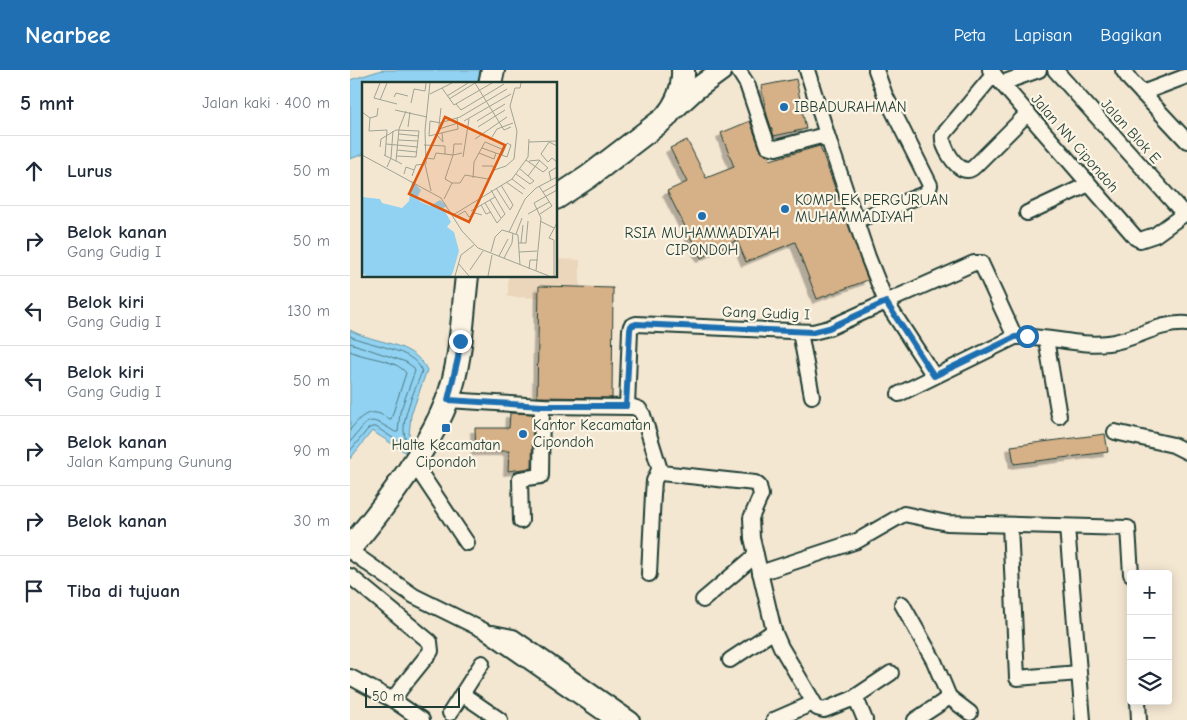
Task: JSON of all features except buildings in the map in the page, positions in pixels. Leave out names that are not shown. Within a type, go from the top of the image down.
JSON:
[{"type":"main road","points":[[558,197],[595,173],[665,118],[679,96],[683,70]]},
{"type":"main road","points":[[350,549],[414,462],[448,400],[458,358],[467,278]]},
{"type":"street","points":[[665,118],[690,94],[722,70]]},
{"type":"street","points":[[738,70],[747,84],[768,146],[776,148],[821,136],[829,141]]},
{"type":"street","points":[[807,70],[868,257],[886,302],[934,376]]},
{"type":"street","points":[[857,220],[922,195],[928,192],[930,186],[885,95],[876,70]]},
{"type":"street","points":[[1028,113],[975,166],[968,170],[953,160],[943,144],[943,135],[995,76],[1039,70]]},
{"type":"street","name":"Jalan Blok E","points":[[1055,70],[1185,213]]},
{"type":"street","points":[[1123,70],[1187,141]]},
{"type":"street","name":"Jalan NN Cipondoh","points":[[995,76],[1136,238],[1140,240],[1155,234],[1185,213]]},
{"type":"street","points":[[1142,93],[1187,76]]},
{"type":"street","points":[[1027,213],[1089,184]]},
{"type":"street","name":"Gang Gudig I","points":[[626,406],[630,330],[633,325],[699,326],[800,332],[820,331],[974,263],[981,263],[1015,337]]},
{"type":"street","points":[[899,394],[1015,337],[1081,344],[1109,343],[1167,324],[1187,324]]},
{"type":"street","points":[[800,332],[812,396]]},
{"type":"street","points":[[1046,339],[1059,416]]},
{"type":"street","points":[[448,400],[542,406],[626,406],[636,408],[643,415],[659,470],[663,474],[755,483],[759,486],[761,495],[750,521],[752,538],[774,631],[781,647],[817,708],[824,710],[852,699],[891,673]]},
{"type":"street","points":[[521,521],[520,479],[541,476],[542,406]]},
{"type":"street","points":[[1115,432],[1173,445],[1187,452]]},
{"type":"street","points":[[414,462],[467,543]]},
{"type":"street","points":[[649,574],[654,482],[659,470]]},
{"type":"street","points":[[760,573],[857,541],[904,514],[947,522],[1128,528],[1131,570]]},
{"type":"street","points":[[1010,525],[1017,678],[1079,673]]},
{"type":"street","points":[[1068,527],[1083,720]]},
{"type":"street","points":[[350,549],[414,596],[485,631],[613,720]]},
{"type":"street","points":[[703,600],[756,556]]},
{"type":"street","points":[[350,576],[426,636],[432,646],[432,651],[393,700]]},
{"type":"street","points":[[902,604],[934,661],[949,697],[970,713]]},
{"type":"street","points":[[485,631],[513,637],[632,720]]},
{"type":"street","points":[[730,660],[774,631]]},
{"type":"street","points":[[450,713],[482,663]]},
{"type":"street","points":[[350,677],[393,700],[422,720]]},
{"type":"street","points":[[462,694],[500,720]]},
{"type":"street","points":[[915,720],[942,704],[949,697]]},
{"type":"street","points":[[852,699],[858,703],[865,720]]},
{"type":"street","points":[[774,720],[813,703]]},
{"type":"street","points":[[1138,705],[1139,720]]},
{"type":"shaded area","points":[[558,259],[580,260],[580,287],[539,286],[538,298],[508,297],[508,278],[558,278]]},
{"type":"water","points":[[382,70],[482,70],[480,82],[362,82],[362,155],[350,159],[350,80]]},
{"type":"water","points":[[350,330],[360,335],[393,344],[413,353],[427,370],[411,415],[409,435],[413,440],[405,452],[372,431],[350,459]]},
{"type":"place","name":"IBBADURAHMAN","points":[[784,107]]},
{"type":"place","name":"KOMPLEK PERGURUAN MUHAMMADIYAH","points":[[785,209]]},
{"type":"place","name":"RSIA MUHAMMADIYAH CIPONDOH","points":[[702,216]]},
{"type":"place","name":"Halte Kecamatan Cipondoh","points":[[446,428]]},
{"type":"place","name":"Kantor Kecamatan Cipondoh","points":[[523,434]]},
{"type":"route","points":[[460,341],[448,400],[578,407],[626,406],[630,330],[631,326],[636,324],[813,332],[829,328],[886,302],[934,376],[1015,337],[1027,336]]}]
